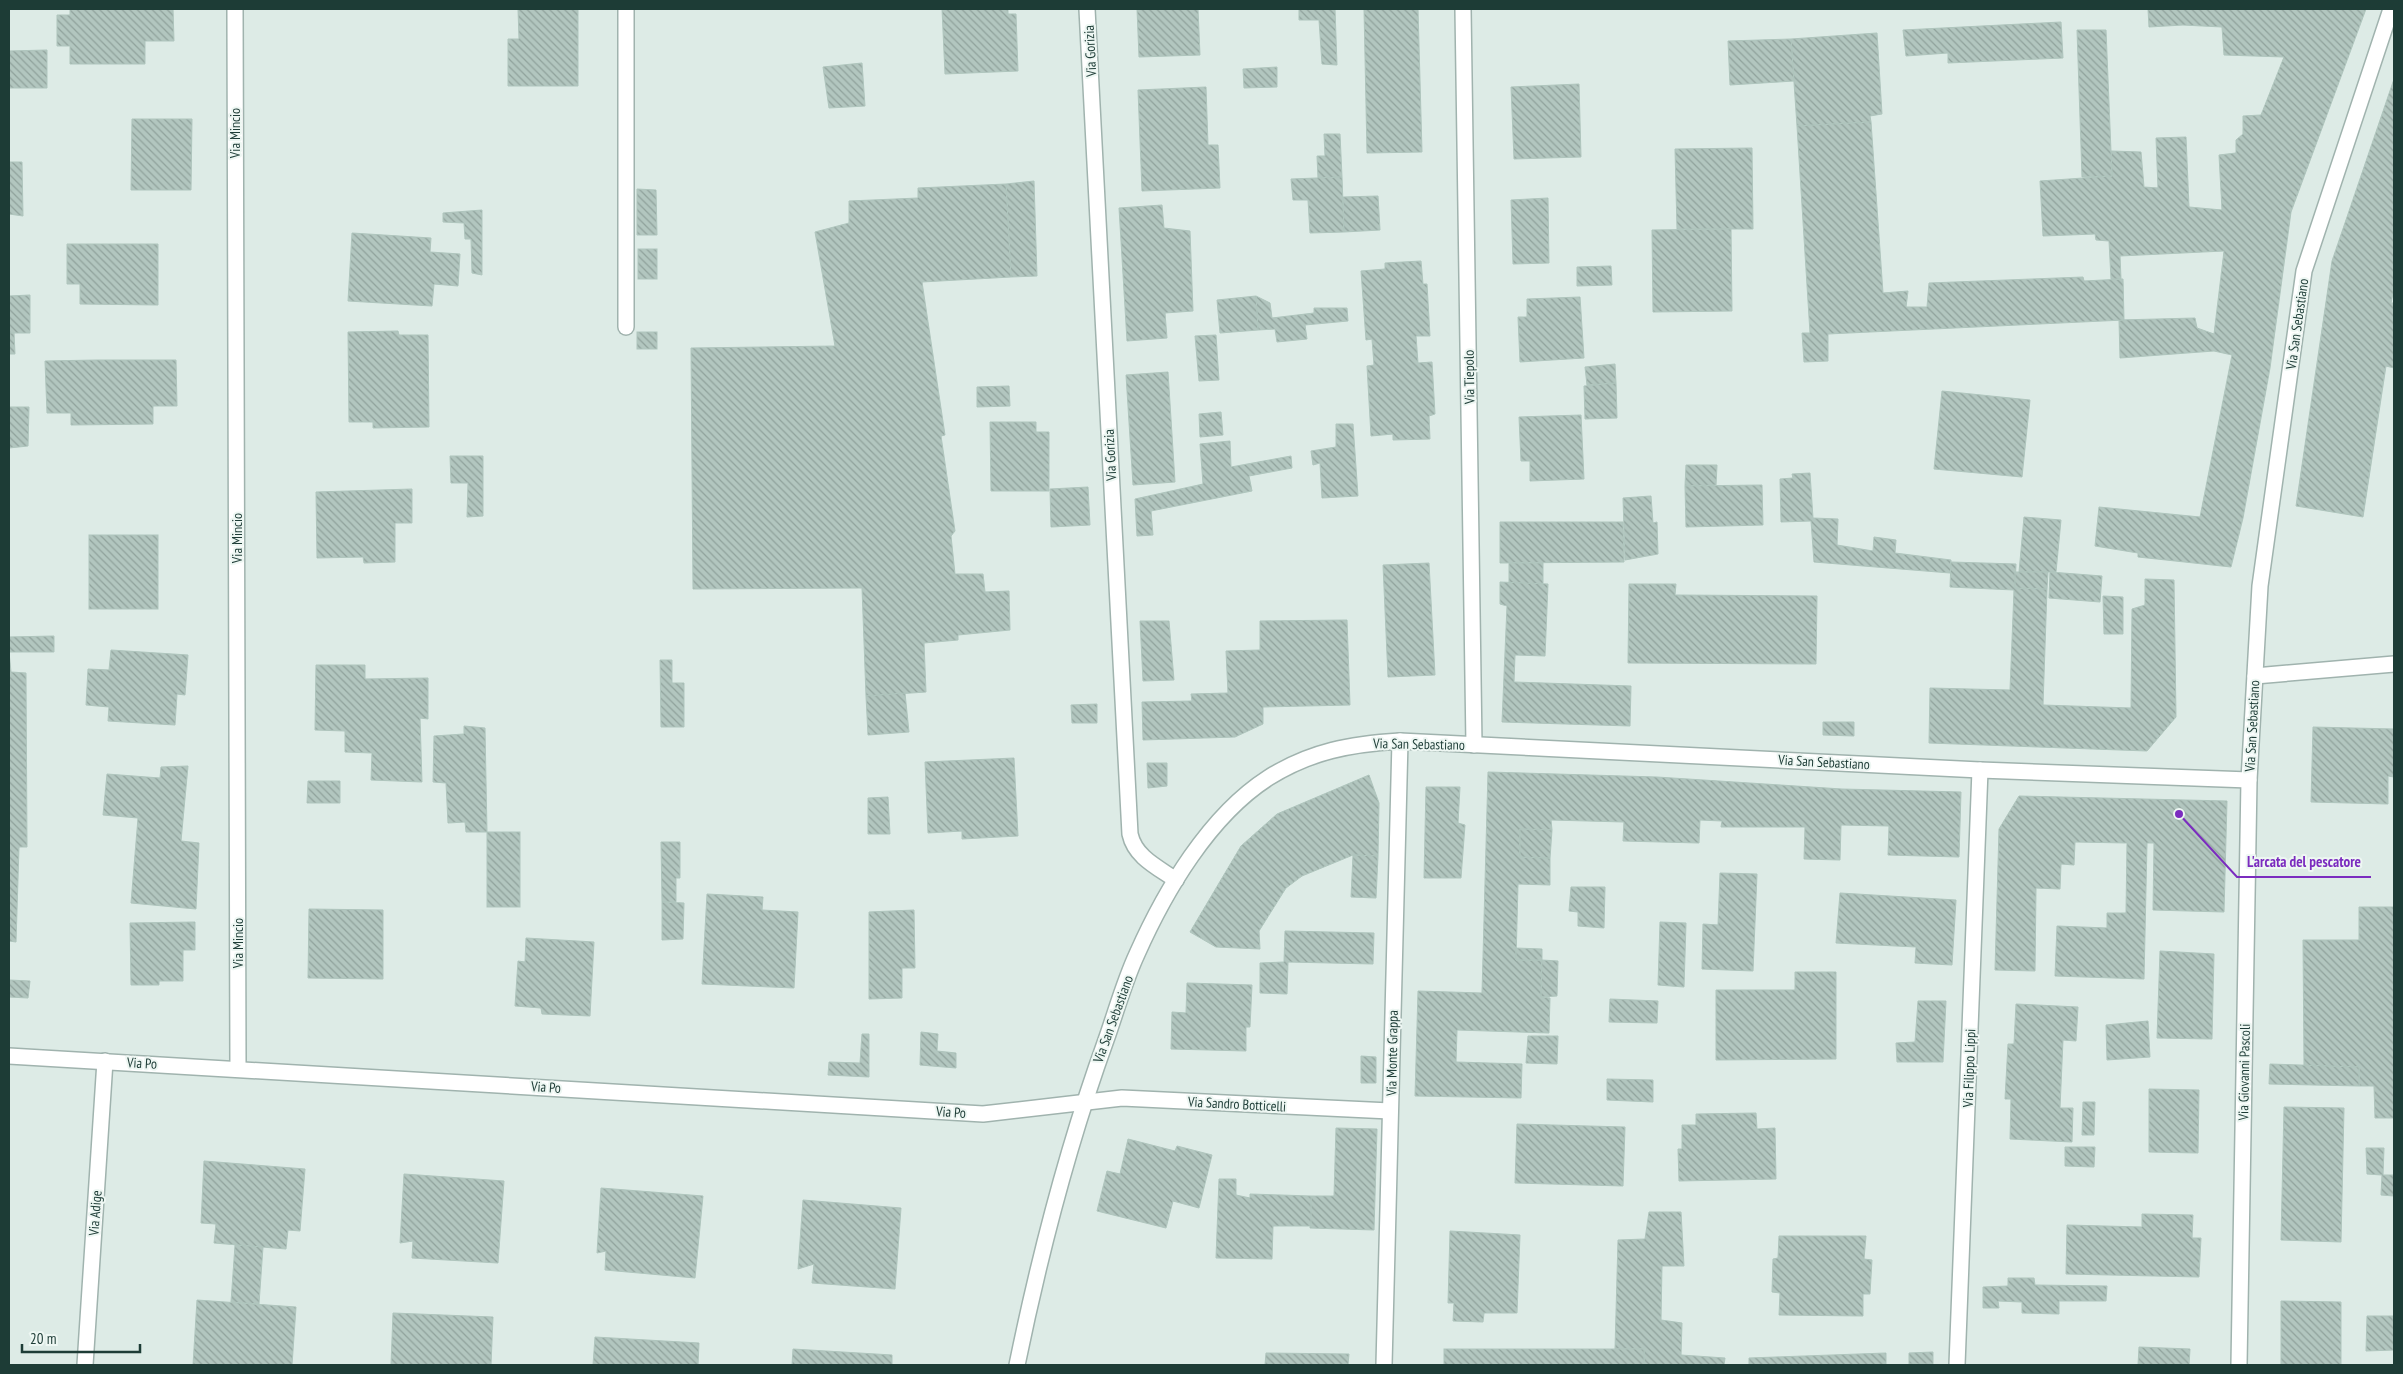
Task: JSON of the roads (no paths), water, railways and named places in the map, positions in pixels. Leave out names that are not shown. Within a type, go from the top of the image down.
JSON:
[{"type":"street","name":"Via Mincio","points":[[235,9],[238,1068]]},
{"type":"street","points":[[626,9],[626,327]]},
{"type":"street","name":"Via Gorizia","points":[[1088,9],[1130,834],[1132,845],[1141,856],[1176,880]]},
{"type":"street","name":"Via Tiepolo","points":[[1463,9],[1474,745]]},
{"type":"street","name":"Via San Sebastiano","points":[[1017,1365],[1054,1200],[1083,1103],[1136,956],[1154,917],[1200,844],[1230,810],[1266,779],[1288,766],[1335,748],[1357,744],[1400,741],[1980,770],[2249,780],[2260,586],[2304,271],[2392,11]]},
{"type":"street","points":[[2255,676],[2394,664]]},
{"type":"street","name":"Via Monte Grappa","points":[[1384,1365],[1400,741]]},
{"type":"street","name":"Via Filippo Lippi","points":[[1957,1365],[1980,770]]},
{"type":"street","name":"Via Giovanni Pascoli","points":[[2239,1365],[2249,780]]},
{"type":"street","name":"Via Po","points":[[9,1056],[238,1068],[983,1114],[1083,1103]]},
{"type":"street","name":"Via Adige","points":[[85,1365],[105,1061]]},
{"type":"street","name":"Via Sandro Botticelli","points":[[1083,1103],[1122,1098],[1390,1111]]},
{"type":"place","name":"L'arcata del pescatore","points":[[2179,814]]}]
